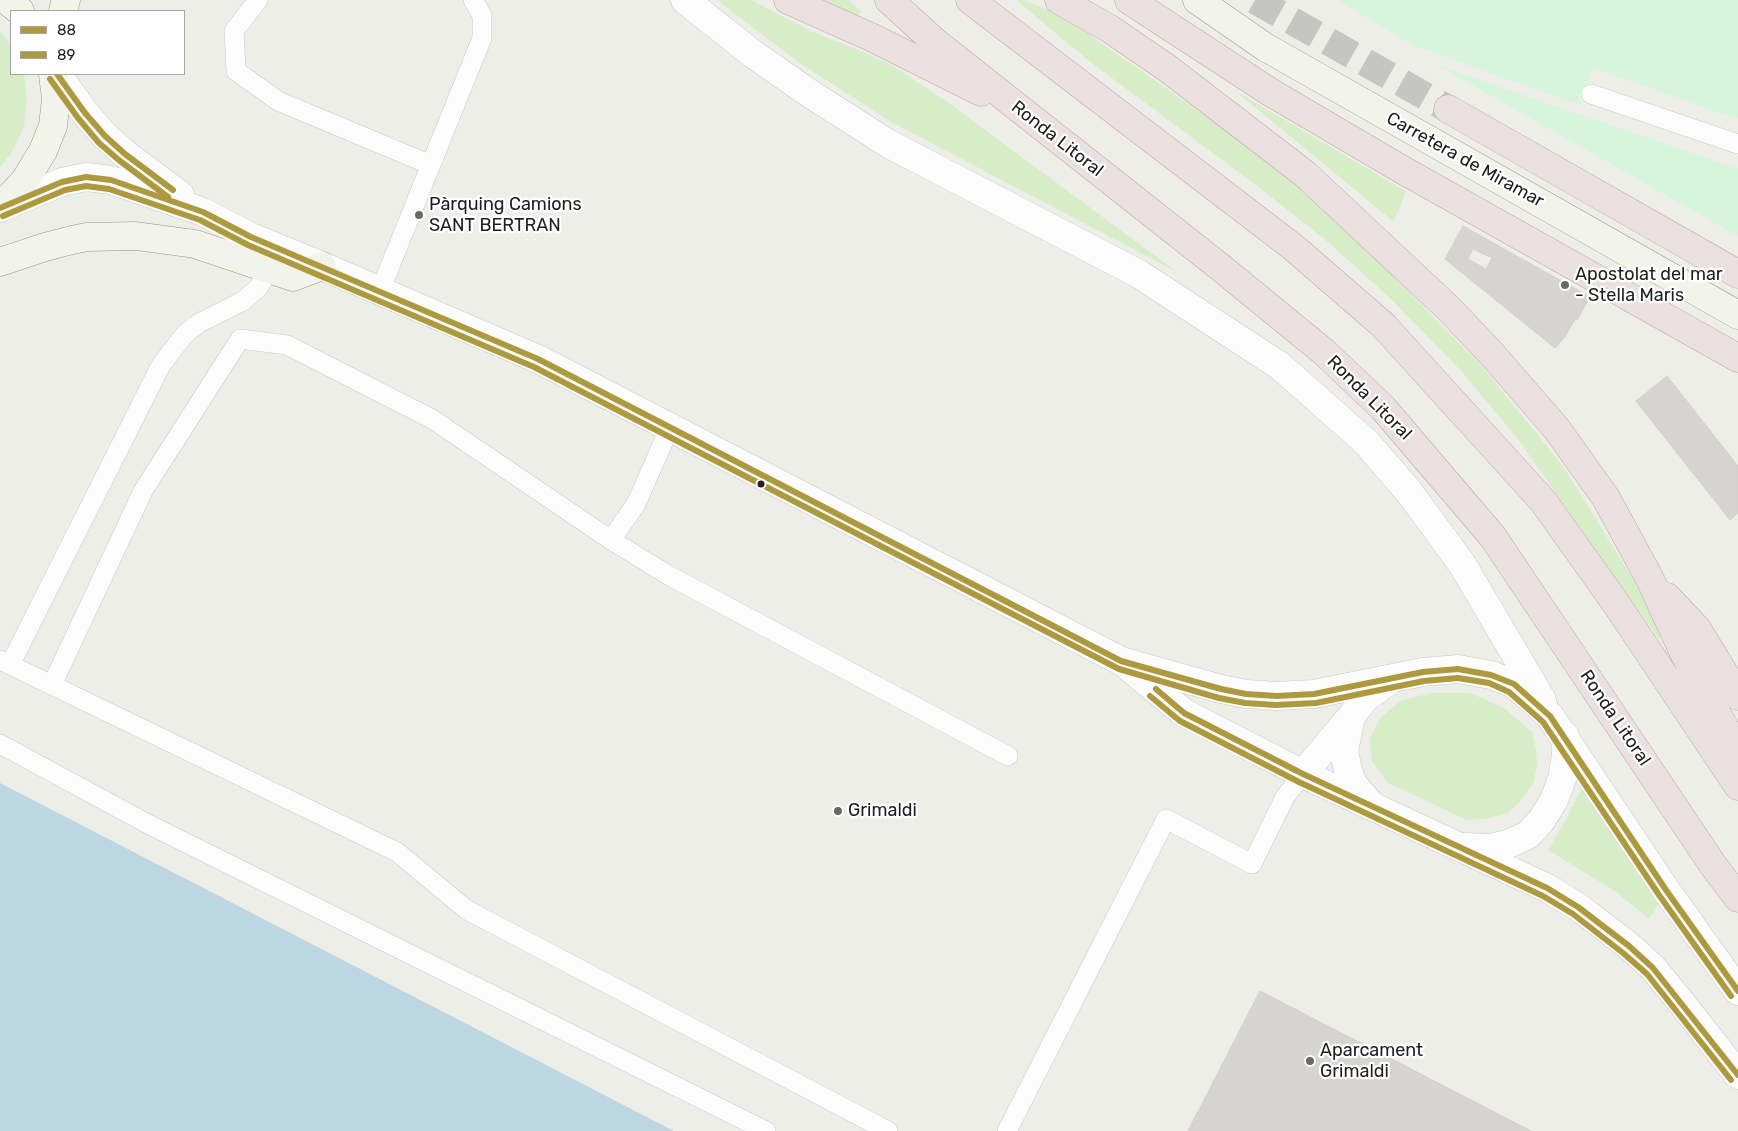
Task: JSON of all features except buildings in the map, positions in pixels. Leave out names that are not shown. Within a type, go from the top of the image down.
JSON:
[{"type":"highway","points":[[788,0],[873,38],[965,85],[1014,105]]},
{"type":"highway","name":"Ronda Litoral","points":[[889,0],[934,42],[1220,267],[1324,352],[1383,408],[1493,537],[1712,865],[1738,898]]},
{"type":"highway","points":[[970,0],[1286,241],[1383,325],[1543,501],[1615,602],[1738,786]]},
{"type":"highway","points":[[1058,0],[1110,29],[1167,68],[1305,174],[1447,307],[1490,352],[1556,428],[1606,498],[1650,579],[1683,651],[1738,752]]},
{"type":"highway","points":[[1129,0],[1270,92],[1402,169],[1738,358]]},
{"type":"highway","points":[[1448,109],[1738,274]]},
{"type":"highway","points":[[1650,579],[1697,629],[1738,696]]},
{"type":"street","points":[[6,0],[19,10]]},
{"type":"street","points":[[685,0],[753,54],[812,95],[882,139],[1139,274],[1280,366],[1366,442],[1409,492],[1462,564],[1558,726],[1666,890],[1738,990]]},
{"type":"street","name":"Carretera de Miramar","points":[[1196,0],[1265,47],[1738,315]]},
{"type":"street","points":[[0,207],[24,182],[43,151],[53,126],[56,98],[55,75]]},
{"type":"street","points":[[56,75],[85,113],[124,154],[204,212],[251,237],[293,277],[322,266],[538,359],[1121,661],[1221,689],[1246,694],[1277,696],[1314,694],[1423,672],[1458,669],[1491,675],[1514,684],[1558,726],[1566,756],[1562,778],[1554,800],[1541,822],[1528,835],[1508,844],[1490,848],[1460,847]]},
{"type":"street","points":[[0,207],[62,182],[86,177],[111,180],[204,212]]},
{"type":"street","points":[[0,262],[45,247],[87,237],[136,236],[195,244],[275,259]]},
{"type":"street","points":[[1121,661],[1184,713],[1303,774],[1547,888],[1586,912],[1653,968],[1738,1075]]},
{"type":"street","points":[[1303,774],[1365,698],[1392,678]]},
{"type":"street","points":[[1350,717],[1344,751],[1348,771],[1353,784],[1373,807]]},
{"type":"lane","points":[[258,0],[234,31],[236,71],[278,101],[431,165]]},
{"type":"lane","points":[[380,291],[482,38],[482,15],[474,0]]},
{"type":"lane","points":[[1591,94],[1738,144]]},
{"type":"lane","points":[[275,259],[258,288],[243,301],[199,323],[185,334],[161,366],[5,662],[397,852],[467,910],[888,1131]]},
{"type":"lane","points":[[52,685],[142,490],[240,339],[287,345],[432,419],[610,540],[668,575],[1008,756]]},
{"type":"lane","points":[[610,540],[636,504],[670,427]]},
{"type":"lane","points":[[0,744],[155,827],[766,1131]]},
{"type":"lane","points":[[1007,1131],[1166,819],[1252,864],[1285,797],[1303,774]]},
{"type":"green space","points":[[717,0],[751,0],[813,32],[891,65],[942,98],[1177,272],[893,123],[801,64]]},
{"type":"green space","points":[[818,0],[848,0],[861,11],[856,16]]},
{"type":"green space","points":[[1016,0],[1024,0],[1060,14],[1220,126],[1309,194],[1385,268],[1480,364],[1563,466],[1662,626],[1659,639],[1517,438],[1462,372],[1391,299],[1328,242],[1261,189],[1089,61]]},
{"type":"green space","points":[[1337,0],[1738,0],[1738,119],[1593,68],[1579,105],[1413,45]]},
{"type":"green space","points":[[0,31],[10,45],[10,75],[24,75],[27,101],[24,127],[12,152],[0,167]]},
{"type":"green space","points":[[1437,65],[1738,169],[1738,236]]},
{"type":"green space","points":[[1234,90],[1406,191],[1394,222]]},
{"type":"green space","points":[[1431,693],[1470,693],[1504,708],[1532,732],[1537,766],[1533,784],[1519,803],[1508,813],[1485,819],[1467,820],[1388,783],[1372,762],[1370,738],[1380,718],[1400,701]]},
{"type":"green space","points":[[1581,789],[1658,904],[1649,919],[1615,891],[1548,850]]},
{"type":"water","points":[[0,783],[674,1131],[0,1131]]},
{"type":"tunnel","points":[[1255,0],[1448,109]]},
{"type":"transit line","name":"88","points":[[58,75],[85,113],[105,136],[125,154],[173,190]]},
{"type":"transit line","name":"89","points":[[50,79],[99,143],[168,197]]},
{"type":"transit line","name":"88","points":[[0,208],[62,182],[86,177],[111,180],[203,212],[251,237],[538,359],[1121,661],[1221,689],[1246,694],[1277,696],[1314,694],[1423,672],[1458,669],[1491,675],[1514,684],[1550,716],[1666,890],[1738,991]]},
{"type":"transit line","name":"89","points":[[3,216],[65,190],[86,186],[109,189],[200,220],[248,245],[534,367],[1119,669],[1219,698],[1245,703],[1276,705],[1316,703],[1424,681],[1458,678],[1489,683],[1509,692],[1543,722],[1659,895],[1731,996]]},
{"type":"transit line","name":"88","points":[[1156,689],[1184,713],[1303,774],[1547,888],[1578,907],[1629,946],[1653,968],[1738,1075]]},
{"type":"transit line","name":"89","points":[[1150,696],[1180,721],[1299,782],[1543,896],[1573,914],[1647,974],[1731,1080]]},
{"type":"place","name":"Pàrquing Camions SANT BERTRAN","points":[[419,215]]},
{"type":"place","name":"Apostolat del mar - Stella Maris","points":[[1565,285]]},
{"type":"place","name":"Grimaldi","points":[[838,811]]},
{"type":"place","name":"Aparcament Grimaldi","points":[[1310,1061]]}]
